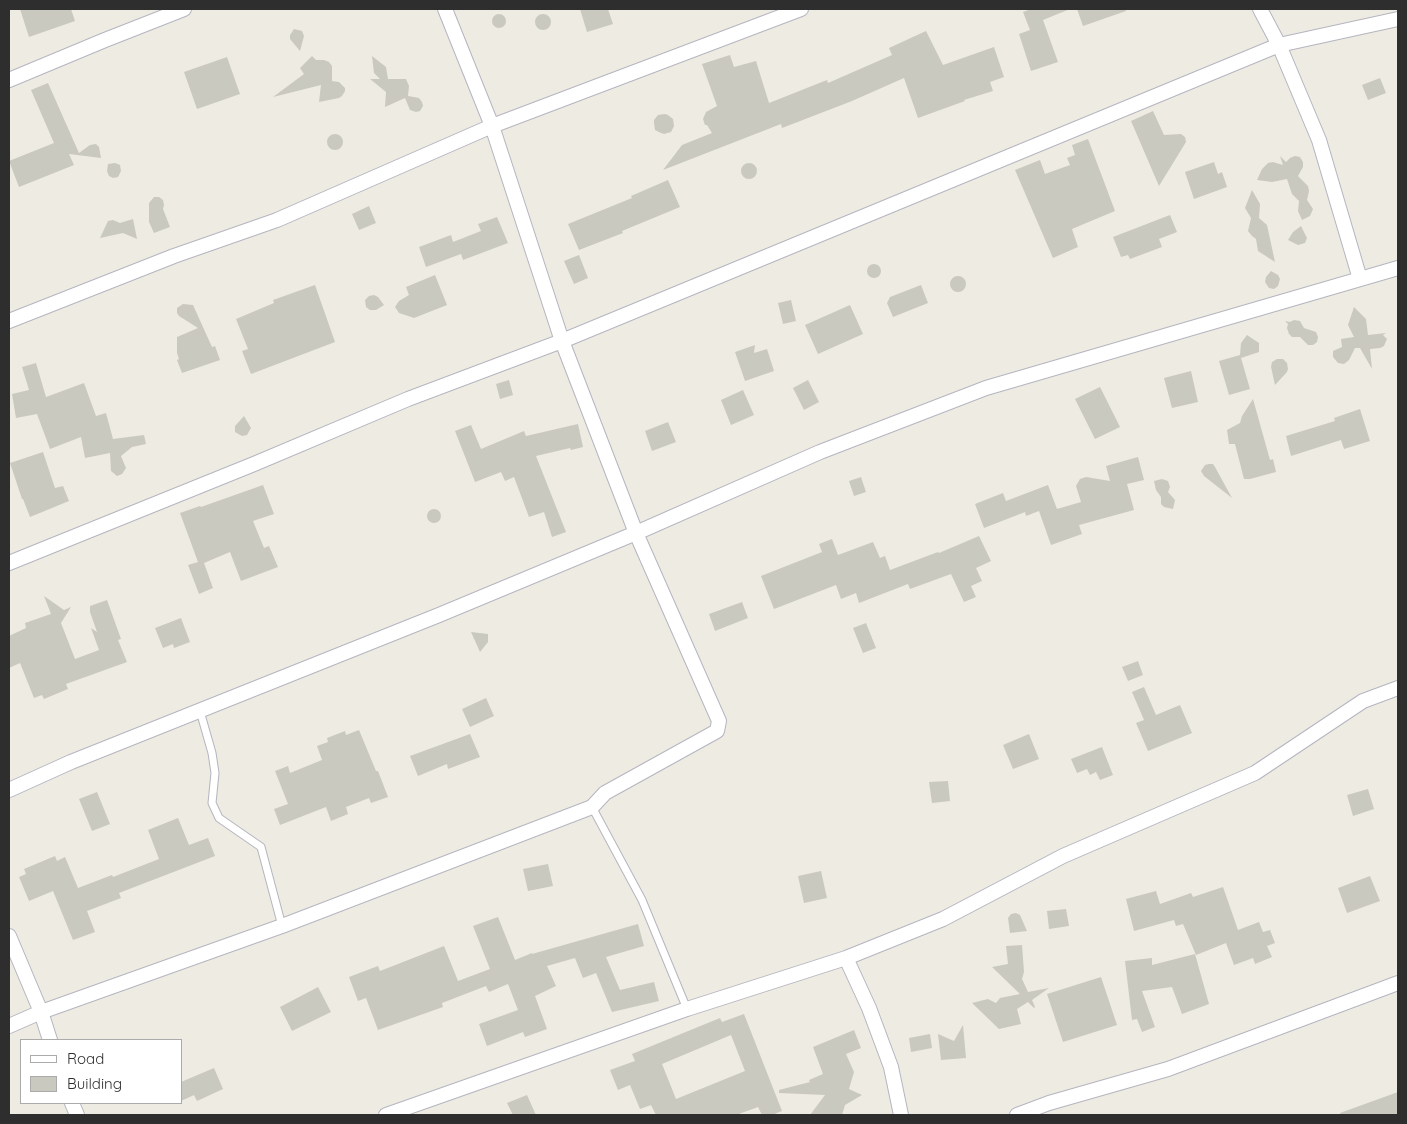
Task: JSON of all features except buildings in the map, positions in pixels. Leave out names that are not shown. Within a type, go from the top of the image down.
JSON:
[{"type":"street","points":[[9,80],[184,9]]},
{"type":"street","points":[[9,1026],[40,1012],[282,926],[592,807],[605,793],[717,731],[719,721],[636,533],[562,341],[492,126],[445,9]]},
{"type":"street","points":[[9,321],[174,256],[277,220],[492,126],[801,9]]},
{"type":"street","points":[[1260,9],[1279,45],[1319,140],[1360,280]]},
{"type":"street","points":[[9,563],[254,464],[408,399],[562,341],[1279,45],[1398,19]]},
{"type":"street","points":[[9,790],[71,762],[430,619],[636,533],[820,452],[986,388],[1398,268]]},
{"type":"street","points":[[386,1115],[687,1009],[846,958],[943,919],[1063,856],[1255,773],[1363,701],[1398,688]]},
{"type":"street","points":[[9,936],[50,1039]]},
{"type":"street","points":[[846,958],[869,1008],[891,1067],[901,1115]]},
{"type":"street","points":[[1017,1115],[1049,1103],[1168,1069],[1398,983]]},
{"type":"lane","points":[[200,711],[212,753],[215,772],[212,803],[219,818],[261,847],[282,926]]},
{"type":"lane","points":[[592,807],[642,900],[687,1009]]}]
